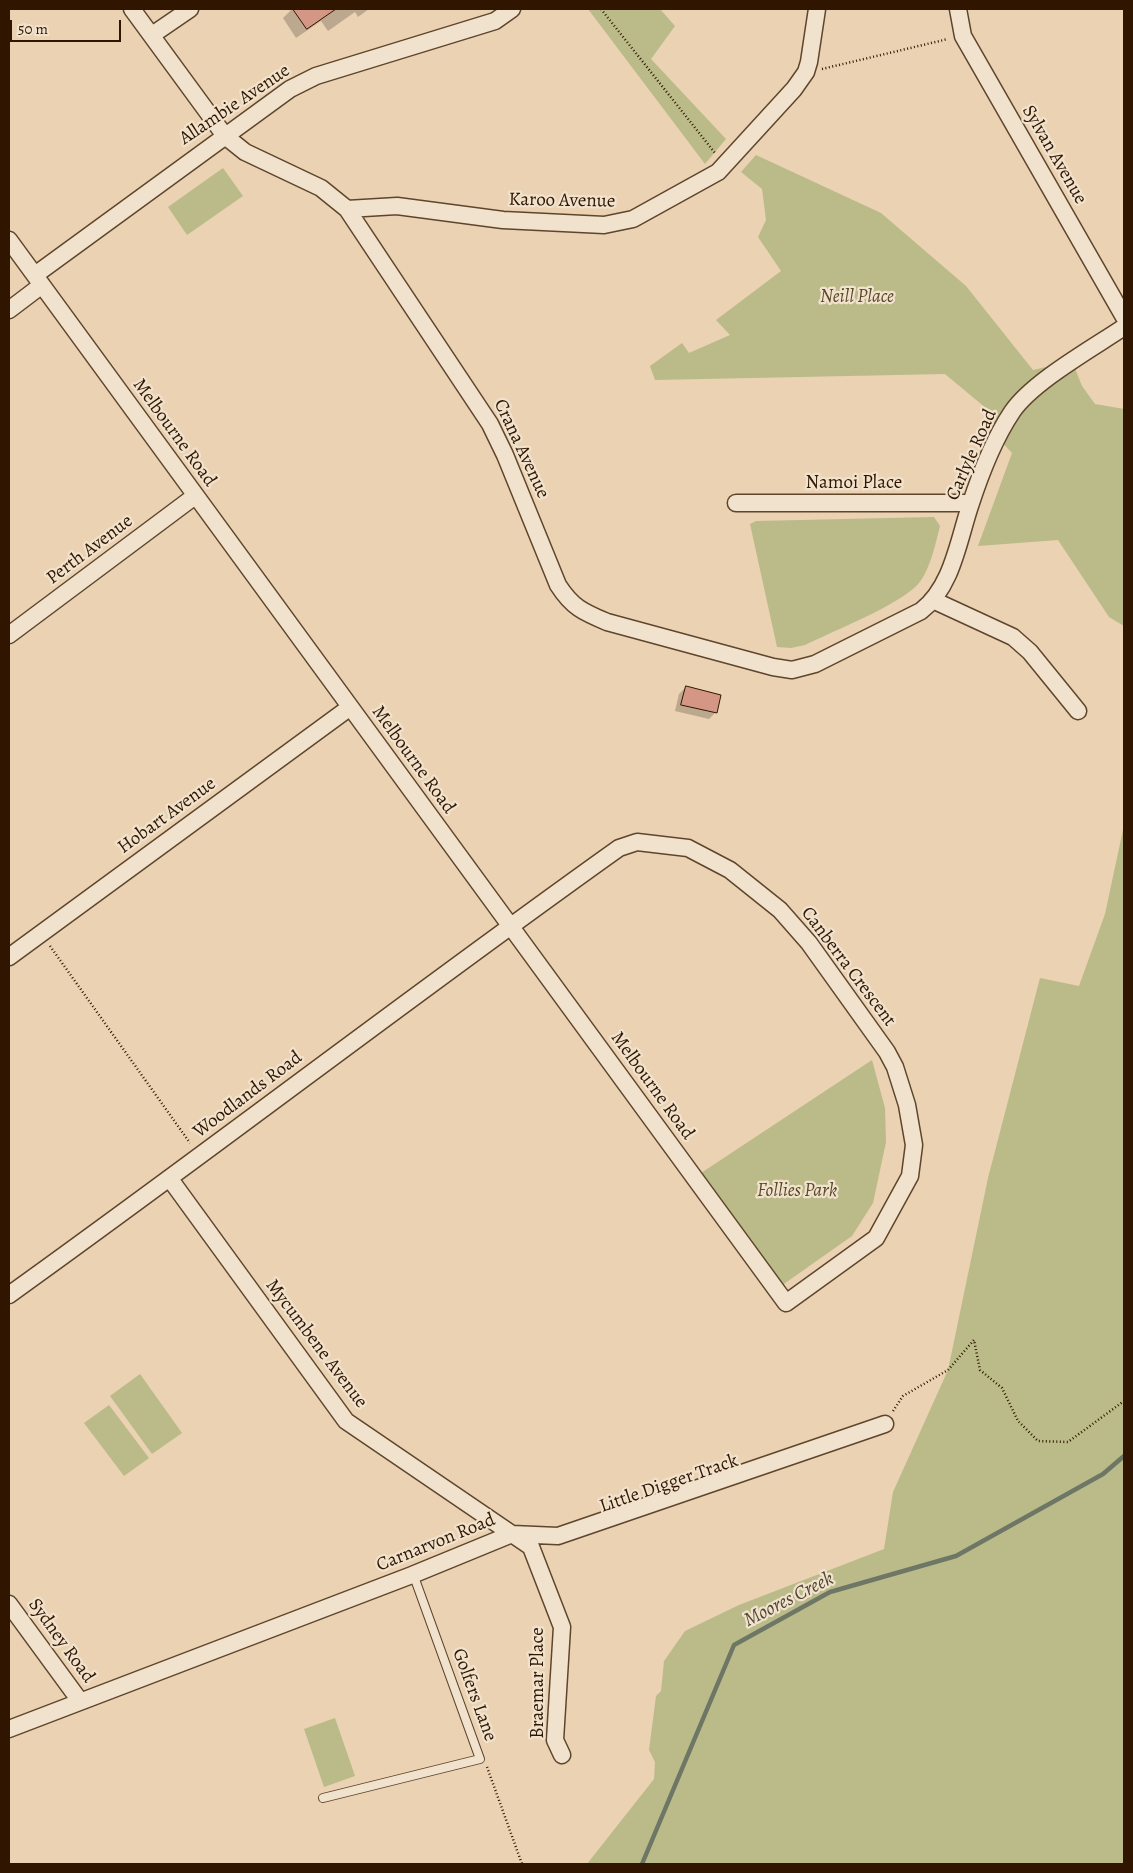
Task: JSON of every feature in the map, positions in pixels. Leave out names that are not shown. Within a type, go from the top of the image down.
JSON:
[{"type":"street","name":"Crana Avenue","points":[[132,9],[224,136],[245,152],[321,188],[347,209],[490,424],[506,455],[558,585],[568,602],[586,614],[607,622],[773,667],[792,670],[815,664],[921,611]]},
{"type":"street","points":[[152,35],[190,9]]},
{"type":"street","name":"Allambie Avenue","points":[[9,310],[38,280],[224,136],[290,89],[316,76],[495,21],[512,9]]},
{"type":"street","name":"Karoo Avenue","points":[[347,209],[397,206],[503,220],[604,225],[633,219],[710,178],[725,166],[794,88],[806,72],[809,62],[817,9]]},
{"type":"street","name":"Sylvan Avenue","points":[[958,9],[962,36],[1124,317]]},
{"type":"street","name":"Melbourne Road","points":[[9,240],[349,708],[786,1303]]},
{"type":"street","name":"Carlyle Road","points":[[921,611],[935,601],[946,581],[971,503],[991,455],[1018,404],[1072,361],[1124,327]]},
{"type":"street","name":"Perth Avenue","points":[[9,635],[195,496]]},
{"type":"street","name":"Namoi Place","points":[[736,503],[971,503]]},
{"type":"street","points":[[935,601],[1013,636],[1030,652],[1078,711]]},
{"type":"street","name":"Hobart Avenue","points":[[9,957],[349,708]]},
{"type":"street","name":"Canberra Crescent","points":[[510,926],[619,848],[637,842],[688,848],[730,870],[780,910],[809,943],[887,1052],[895,1067],[907,1105],[914,1145],[910,1176],[876,1238],[786,1303]]},
{"type":"street","name":"Woodlands Road","points":[[9,1295],[200,1157],[510,926]]},
{"type":"street","name":"Mycumbene Avenue","points":[[170,1179],[346,1421],[512,1534]]},
{"type":"street","name":"Carnarvon Road","points":[[9,1729],[412,1575],[512,1534],[558,1536],[885,1424]]},
{"type":"street","name":"Braemar Place","points":[[512,1534],[531,1547],[562,1627],[555,1740],[562,1755]]},
{"type":"street","name":"Sydney Road","points":[[9,1604],[80,1701]]},
{"type":"lane","name":"Golfers Lane","points":[[323,1798],[480,1759],[412,1575]]},
{"type":"path","points":[[601,9],[725,166]]},
{"type":"path","points":[[806,72],[962,36]]},
{"type":"path","points":[[41,933],[200,1157]]},
{"type":"path","points":[[885,1424],[903,1396],[948,1370],[974,1340],[980,1370],[1002,1388],[1018,1422],[1038,1441],[1068,1442],[1124,1401]]},
{"type":"path","points":[[487,1767],[522,1864]]},
{"type":"green space","points":[[588,9],[660,9],[675,26],[651,59],[726,139],[705,164]]},
{"type":"green space","name":"Neill Place","points":[[756,155],[881,213],[966,286],[1033,370],[1072,361],[1082,386],[1095,404],[1124,409],[1124,626],[1109,617],[1058,540],[978,546],[1012,453],[996,436],[987,409],[945,374],[655,380],[650,366],[682,343],[689,353],[730,335],[716,320],[781,271],[758,237],[766,220],[762,189],[741,172]]},
{"type":"green space","points":[[223,168],[243,196],[187,235],[168,207]]},
{"type":"green space","points":[[934,517],[940,526],[932,556],[923,577],[910,591],[898,600],[866,617],[805,645],[791,648],[777,647],[750,524],[756,521]]},
{"type":"green space","points":[[1124,825],[1124,1864],[587,1864],[654,1779],[655,1762],[649,1750],[656,1696],[661,1691],[664,1661],[685,1631],[739,1605],[884,1549],[893,1492],[948,1370],[988,1178],[1040,978],[1079,986],[1105,914]]},
{"type":"green space","name":"Follies Park","points":[[872,1060],[885,1108],[886,1142],[873,1203],[852,1236],[781,1286],[698,1175]]},
{"type":"green space","points":[[140,1374],[182,1433],[152,1454],[110,1396]]},
{"type":"green space","points":[[109,1405],[149,1458],[124,1476],[84,1423]]},
{"type":"green space","points":[[335,1718],[355,1776],[324,1787],[304,1729]]},
{"type":"building","points":[[293,9],[336,9],[307,29]]},
{"type":"building","points":[[686,686],[721,695],[717,713],[681,705]]},
{"type":"waterway","name":"Moores Creek","points":[[642,1864],[734,1645],[830,1592],[956,1556],[1103,1474],[1124,1456]]}]
